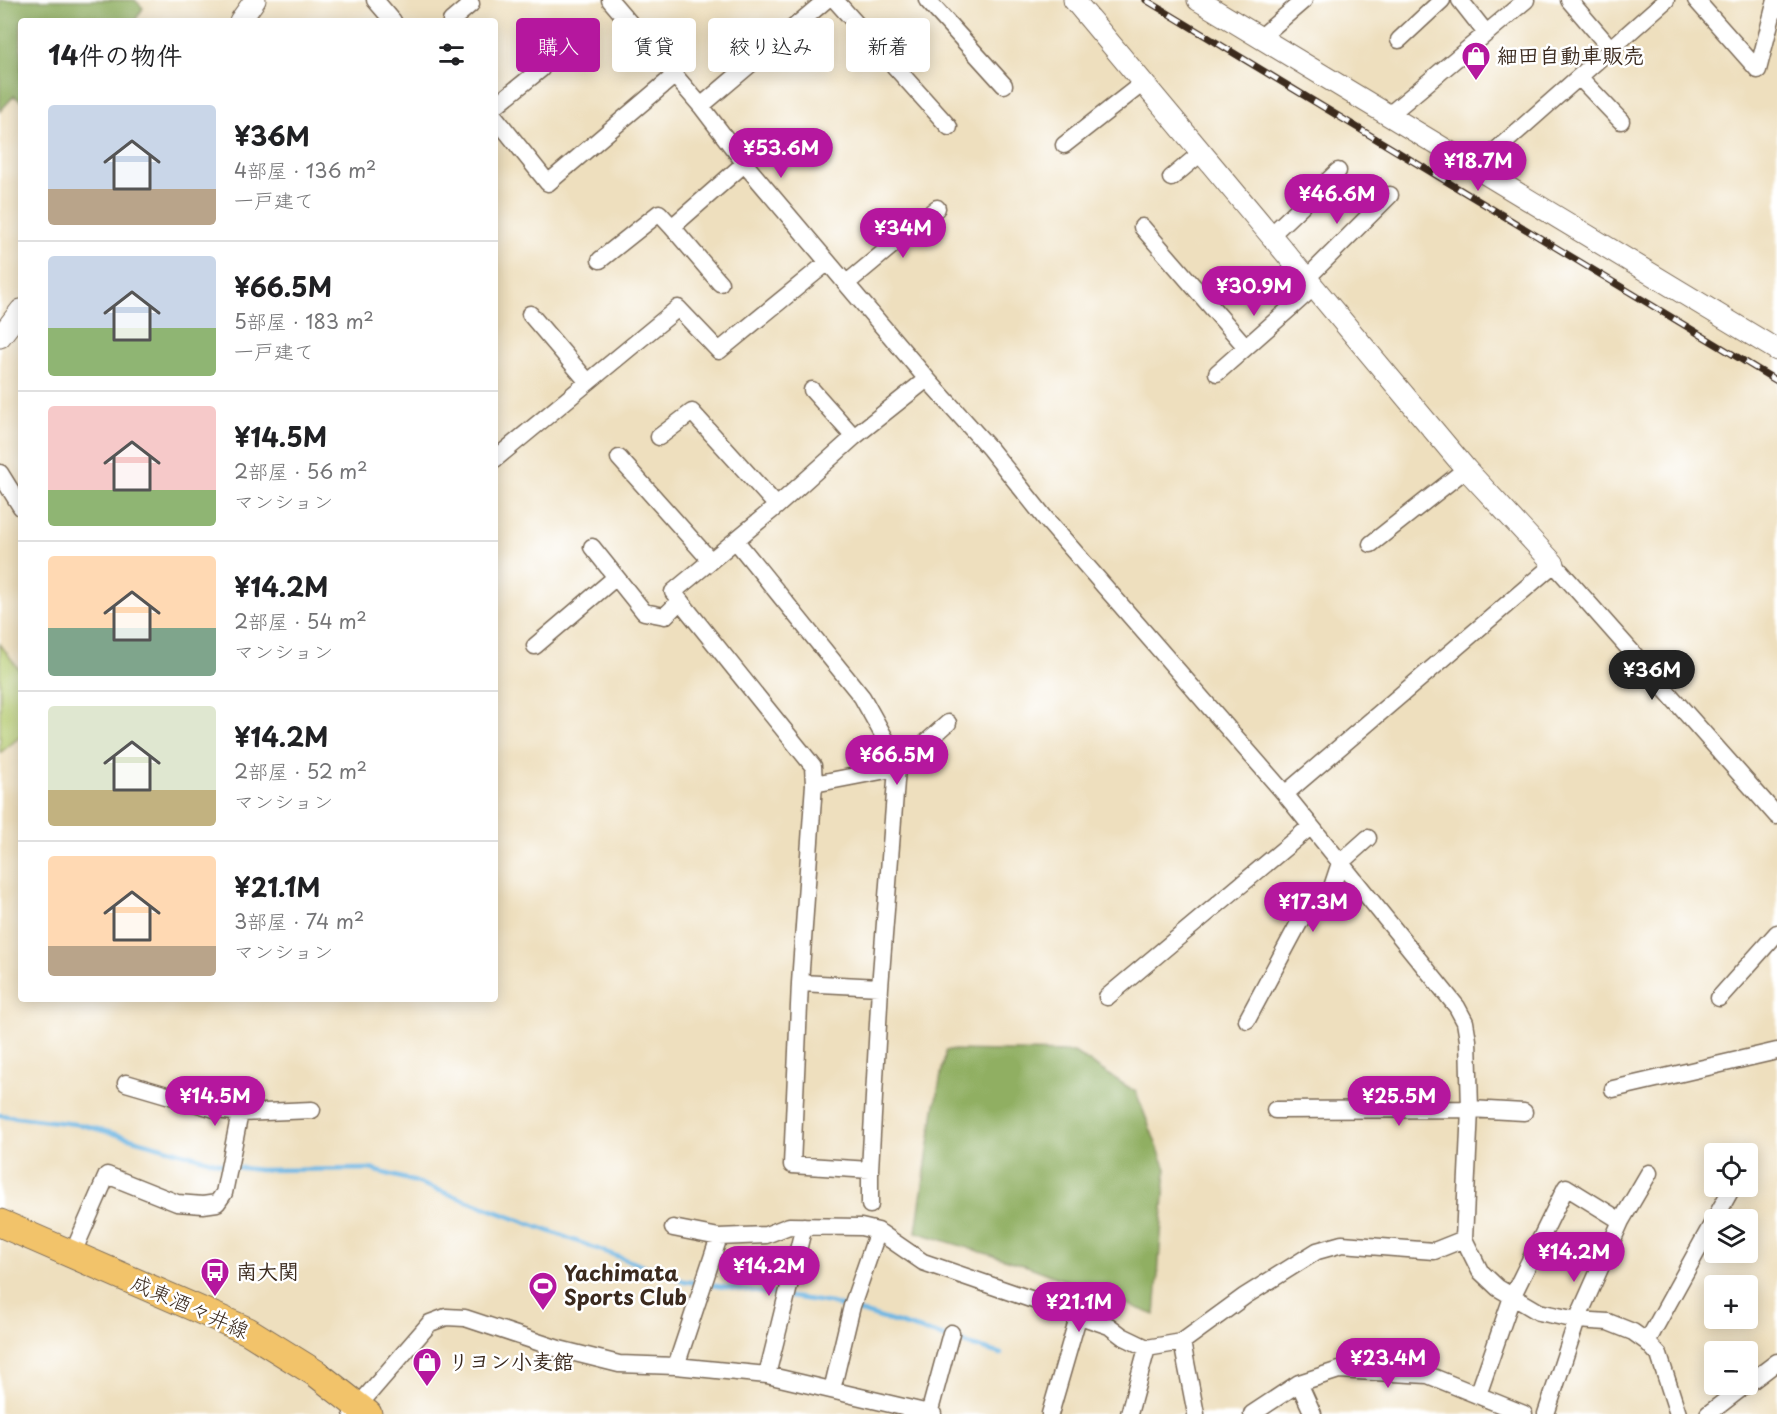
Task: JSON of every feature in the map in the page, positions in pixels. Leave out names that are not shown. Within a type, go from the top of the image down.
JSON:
[{"type":"main road","name":"成東酒々井線","points":[[0,1222],[248,1331],[317,1374],[359,1411]]},
{"type":"street","points":[[242,18],[255,0]]},
{"type":"street","points":[[375,0],[390,18]]},
{"type":"street","points":[[455,18],[471,4],[468,0]]},
{"type":"street","points":[[610,0],[927,379],[990,449],[1053,526],[1285,794],[1457,1007],[1465,1022],[1468,1040],[1470,1109],[1464,1239],[1480,1271],[1512,1298],[1539,1312],[1577,1320],[1608,1322],[1633,1332],[1647,1342],[1659,1355],[1677,1414]]},
{"type":"street","points":[[701,106],[826,0]]},
{"type":"street","points":[[835,0],[949,127]]},
{"type":"street","points":[[927,0],[1004,85]]},
{"type":"street","points":[[1074,0],[1467,469],[1777,816]]},
{"type":"street","points":[[1198,0],[1777,350]]},
{"type":"street","points":[[1261,37],[1304,0]]},
{"type":"street","points":[[1399,40],[1442,0]]},
{"type":"street","points":[[1460,0],[1486,33]]},
{"type":"street","points":[[1389,115],[1526,0]]},
{"type":"street","points":[[1569,0],[1611,49]]},
{"type":"street","points":[[1476,168],[1666,0]]},
{"type":"street","points":[[1696,0],[1758,70],[1773,29],[1776,0]]},
{"type":"street","points":[[498,104],[537,72]]},
{"type":"street","points":[[498,121],[548,183],[675,75]]},
{"type":"street","points":[[1579,77],[1621,121]]},
{"type":"street","points":[[1064,145],[1143,83]]},
{"type":"street","points":[[1171,177],[1201,153]]},
{"type":"street","points":[[672,227],[745,163]]},
{"type":"street","points":[[1270,236],[1338,171]]},
{"type":"street","points":[[1217,373],[1311,282],[1390,195]]},
{"type":"street","points":[[847,283],[937,208]]},
{"type":"street","points":[[600,260],[659,213],[720,283]]},
{"type":"street","points":[[1142,227],[1246,347]]},
{"type":"street","points":[[498,457],[678,308],[719,351],[828,262]]},
{"type":"street","points":[[0,338],[18,314]]},
{"type":"street","points":[[530,314],[588,382]]},
{"type":"street","points":[[870,1170],[792,1166],[800,983],[814,784],[813,766],[673,592],[777,506],[854,437],[927,379]]},
{"type":"street","points":[[812,390],[854,437]]},
{"type":"street","points":[[659,437],[692,411],[777,506]]},
{"type":"street","points":[[619,458],[710,560]]},
{"type":"street","points":[[1371,544],[1467,469]]},
{"type":"street","points":[[0,473],[18,502]]},
{"type":"street","points":[[736,541],[862,697],[891,749],[897,768],[880,987],[870,1206]]},
{"type":"street","points":[[592,547],[644,612],[665,616],[680,601]]},
{"type":"street","points":[[1285,794],[1554,564]]},
{"type":"street","points":[[535,645],[615,577]]},
{"type":"street","points":[[814,784],[897,768],[948,723]]},
{"type":"street","points":[[1107,997],[1310,827]]},
{"type":"street","points":[[1246,1020],[1307,908],[1331,890],[1340,862],[1368,838]]},
{"type":"street","points":[[1719,998],[1777,933]]},
{"type":"street","points":[[800,983],[880,987]]},
{"type":"street","points":[[1613,1089],[1777,1051]]},
{"type":"street","points":[[126,1083],[218,1110],[240,1113],[312,1110]]},
{"type":"street","points":[[1275,1110],[1470,1109],[1524,1112]]},
{"type":"street","points":[[72,1255],[107,1175],[177,1203],[203,1205],[217,1203],[224,1193],[240,1113]]},
{"type":"street","points":[[1546,1414],[1577,1320],[1621,1221],[1649,1173]]},
{"type":"street","points":[[1478,1395],[1512,1298],[1566,1187],[1621,1221]]},
{"type":"street","points":[[1647,1342],[1726,1197]]},
{"type":"street","points":[[673,1228],[719,1237],[766,1235],[789,1226],[861,1227],[878,1231],[923,1262],[1078,1314],[1109,1326],[1122,1336],[1148,1348],[1182,1342],[1245,1296],[1317,1251],[1342,1244],[1434,1251],[1464,1239]]},
{"type":"street","points":[[767,1375],[804,1226]]},
{"type":"street","points":[[832,1390],[852,1306],[878,1231]]},
{"type":"street","points":[[676,1366],[719,1237]]},
{"type":"street","points":[[1050,1414],[1078,1314]]},
{"type":"street","points":[[359,1411],[430,1323],[446,1317],[465,1318],[559,1349],[619,1364],[676,1366],[767,1375],[930,1414],[951,1333]]},
{"type":"street","points":[[1182,1342],[1196,1414]]},
{"type":"street","points":[[1129,1414],[1148,1348]]},
{"type":"street","points":[[1758,1376],[1777,1362]]},
{"type":"street","points":[[1259,1412],[1299,1383],[1339,1370],[1428,1375],[1524,1414]]},
{"type":"street","points":[[1299,1383],[1313,1414]]},
{"type":"street","points":[[1708,1414],[1733,1395]]},
{"type":"green space","points":[[0,0],[135,0],[143,8],[137,18],[18,18],[18,99],[14,96],[0,111]]},
{"type":"green space","points":[[0,644],[18,668],[18,738],[0,753]]},
{"type":"green space","points":[[946,1050],[1074,1052],[1136,1092],[1166,1169],[1155,1315],[1030,1267],[916,1232],[934,1110]]},
{"type":"waterway","points":[[0,1115],[83,1125],[226,1165]]},
{"type":"waterway","points":[[234,1167],[259,1170],[370,1169],[416,1182],[684,1281],[831,1303],[1001,1354]]},
{"type":"railway","points":[[1146,0],[1777,381]]},
{"type":"place","name":"細田自動車販売","points":[[1476,82]]},
{"type":"place","name":"南大関","points":[[215,1298]]},
{"type":"place","name":"Yachimata Sports Club","points":[[543,1312]]},
{"type":"place","name":"リヨン小麦館","points":[[427,1388]]}]
